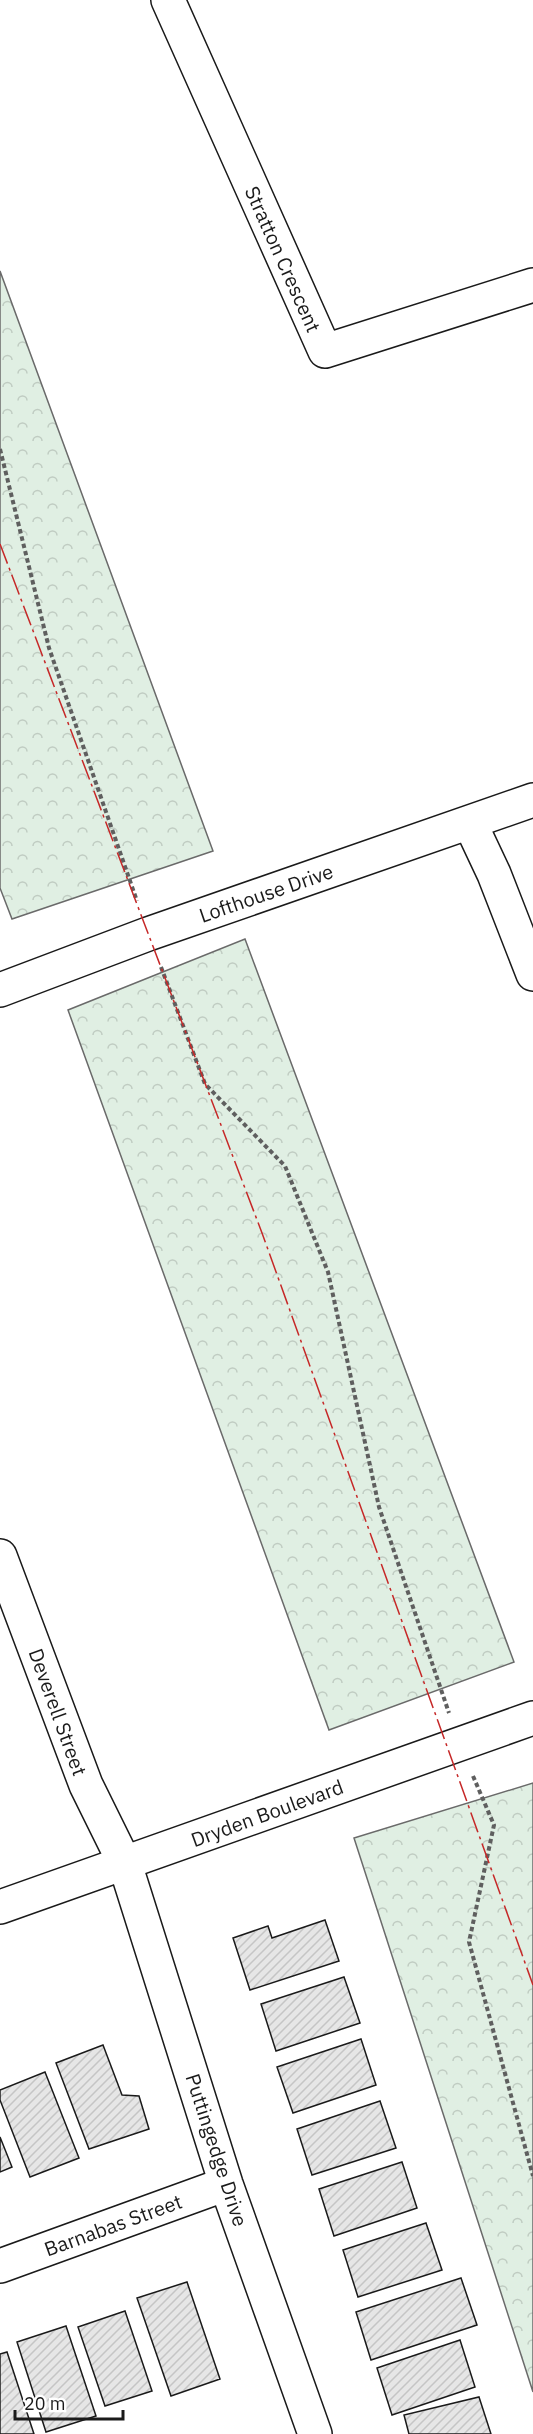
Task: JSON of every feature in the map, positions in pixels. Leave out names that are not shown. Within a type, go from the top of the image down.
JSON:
[{"type":"street","name":"Stratton Crescent","points":[[168,0],[325,351],[533,285]]},
{"type":"street","name":"Lofthouse Drive","points":[[0,990],[148,934],[533,800]]},
{"type":"street","points":[[470,823],[494,874],[533,974]]},
{"type":"street","name":"Deverell Street","points":[[0,1556],[86,1785],[125,1864]]},
{"type":"street","name":"Dryden Boulevard","points":[[0,1907],[533,1718]]},
{"type":"street","name":"Puttingedge Drive","points":[[125,1864],[226,2184],[315,2434]]},
{"type":"street","name":"Barnabas Street","points":[[0,2266],[226,2184]]},
{"type":"path","points":[[0,449],[49,648],[148,934],[205,1084],[285,1166],[328,1272],[379,1507],[460,1744],[494,1825],[469,1942],[533,2176]]},
{"type":"green space","points":[[0,271],[213,851],[12,919],[0,888]]},
{"type":"green space","points":[[245,939],[514,1662],[329,1730],[68,1010]]},
{"type":"green space","points":[[533,1783],[533,2392],[354,1838]]},
{"type":"building","points":[[325,1920],[339,1961],[250,1990],[233,1938],[268,1926],[272,1938]]},
{"type":"building","points":[[344,1977],[360,2023],[276,2051],[261,2004]]},
{"type":"building","points":[[361,2039],[376,2085],[293,2113],[277,2067]]},
{"type":"building","points":[[103,2045],[122,2095],[139,2096],[149,2129],[89,2149],[56,2063]]},
{"type":"building","points":[[45,2072],[79,2158],[30,2177],[0,2100],[0,2090]]},
{"type":"building","points":[[380,2101],[396,2148],[312,2175],[297,2129]]},
{"type":"building","points":[[0,2137],[12,2167],[0,2172]]},
{"type":"building","points":[[402,2162],[417,2208],[334,2236],[319,2189]]},
{"type":"building","points":[[426,2223],[442,2270],[358,2297],[343,2250]]},
{"type":"building","points":[[461,2278],[477,2325],[371,2360],[356,2312]]},
{"type":"building","points":[[187,2282],[220,2379],[171,2396],[137,2298]]},
{"type":"building","points":[[125,2311],[152,2391],[105,2406],[78,2327]]},
{"type":"building","points":[[66,2326],[96,2416],[46,2432],[17,2342]]},
{"type":"building","points":[[460,2340],[475,2387],[392,2415],[377,2368]]},
{"type":"building","points":[[7,2352],[34,2434],[0,2434],[0,2354]]},
{"type":"building","points":[[479,2397],[491,2434],[409,2434],[404,2415]]},
{"type":"power","points":[[0,544],[262,1233],[533,1985]]}]
